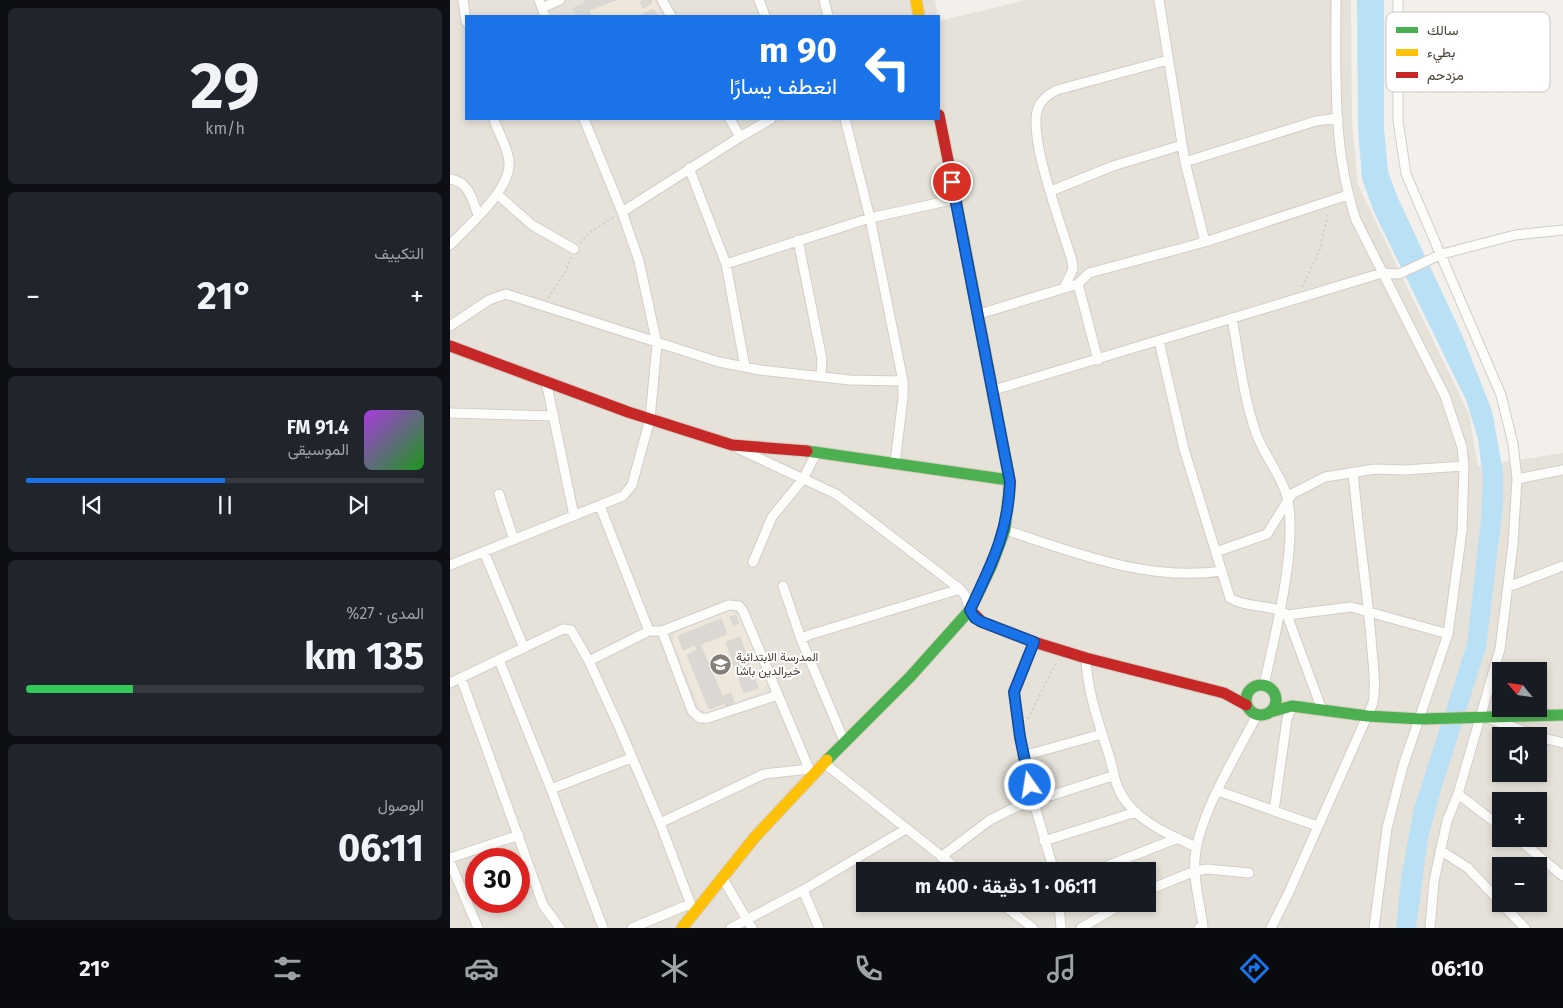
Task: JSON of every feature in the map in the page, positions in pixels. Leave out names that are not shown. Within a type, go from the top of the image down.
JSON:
[{"type":"street","points":[[463,0],[465,15]]},
{"type":"street","points":[[542,8],[560,0]]},
{"type":"street","points":[[662,0],[670,15]]},
{"type":"street","points":[[759,0],[763,15]]},
{"type":"street","points":[[824,0],[828,15]]},
{"type":"street","points":[[916,0],[919,15]]},
{"type":"street","points":[[1159,0],[1185,162],[1205,242]]},
{"type":"street","points":[[1336,0],[1339,151],[1348,195],[1356,220],[1445,396],[1462,447],[1464,466],[1461,541],[1448,634],[1421,719],[1403,766],[1387,828],[1374,928]]},
{"type":"street","points":[[1064,288],[1073,269],[1072,262],[1035,136],[1038,107],[1044,98],[1057,90],[1168,60]]},
{"type":"street","points":[[1398,92],[1398,121],[1402,155],[1411,188],[1442,254],[1501,395],[1513,444],[1517,479],[1508,587],[1500,649],[1478,718],[1458,794],[1447,821],[1434,882],[1430,928]]},
{"type":"street","points":[[1185,162],[1316,121],[1338,118]]},
{"type":"street","points":[[450,245],[497,194],[508,172],[509,161],[494,120]]},
{"type":"street","points":[[450,565],[623,496],[632,485],[650,419],[657,344],[639,261],[622,212],[584,120]]},
{"type":"street","points":[[731,120],[740,137]]},
{"type":"street","points":[[622,212],[689,168],[769,120]]},
{"type":"street","points":[[845,120],[870,218],[903,381],[903,398],[895,463]]},
{"type":"street","points":[[682,928],[692,908],[722,879],[811,771],[824,763],[910,677],[970,610],[991,567],[1005,530],[1009,506],[1009,480],[994,390],[940,120]]},
{"type":"street","points":[[1051,191],[1113,166],[1182,145]]},
{"type":"street","points":[[689,168],[726,264],[745,367]]},
{"type":"street","points":[[450,179],[466,186],[478,215]]},
{"type":"street","points":[[497,194],[532,225],[574,249]]},
{"type":"street","points":[[979,314],[1078,284],[1089,273],[1205,242],[1348,195]]},
{"type":"street","points":[[726,264],[870,218],[956,199]]},
{"type":"street","points":[[994,390],[1382,273],[1399,274],[1442,254],[1515,235],[1563,230]]},
{"type":"street","points":[[798,240],[822,359],[822,376]]},
{"type":"street","points":[[1078,284],[1098,360]]},
{"type":"street","points":[[450,326],[489,300],[506,294],[517,296],[657,344],[745,367],[850,380],[903,381]]},
{"type":"street","points":[[1232,318],[1256,435],[1288,500],[1290,525],[1283,612],[1264,685]]},
{"type":"street","points":[[1159,341],[1184,449],[1230,598],[1237,602],[1283,612],[1351,607],[1368,610],[1448,634]]},
{"type":"street","points":[[450,346],[650,419],[732,446],[836,494],[960,589],[966,597],[975,618],[1034,642],[1086,658],[1224,694],[1246,705],[1257,714],[1292,706],[1367,716],[1421,719],[1563,715]]},
{"type":"street","points":[[546,381],[574,516]]},
{"type":"street","points":[[450,413],[554,416]]},
{"type":"street","points":[[732,446],[817,452],[1009,480]]},
{"type":"street","points":[[753,562],[772,517],[803,479],[817,452]]},
{"type":"street","points":[[1216,552],[1268,534],[1292,494],[1320,478],[1375,469],[1405,470],[1464,466]]},
{"type":"street","points":[[1517,479],[1563,470]]},
{"type":"street","points":[[1271,928],[1293,884],[1373,703],[1375,688],[1368,610],[1358,539],[1354,472]]},
{"type":"street","points":[[499,494],[514,540]]},
{"type":"street","points":[[600,506],[649,631]]},
{"type":"street","points":[[1005,530],[1131,568],[1173,575],[1222,571]]},
{"type":"street","points":[[484,552],[524,648]]},
{"type":"street","points":[[1508,587],[1563,566]]},
{"type":"street","points":[[783,586],[801,639],[844,741]]},
{"type":"street","points":[[801,639],[960,589]]},
{"type":"street","points":[[589,661],[649,631],[662,631],[729,605],[739,606],[811,771]]},
{"type":"street","points":[[1283,612],[1322,710]]},
{"type":"street","points":[[450,684],[563,628],[571,630],[589,661],[660,823],[692,908]]},
{"type":"street","points":[[662,631],[692,711],[696,716],[708,718],[778,695]]},
{"type":"street","points":[[1034,642],[1014,692],[1023,756],[1033,800],[1051,862]]},
{"type":"street","points":[[1086,658],[1088,679],[1110,758],[1112,776],[1122,795],[1136,812],[1151,824],[1196,847]]},
{"type":"street","points":[[499,660],[551,789],[602,928]]},
{"type":"street","points":[[460,678],[544,904],[560,928]]},
{"type":"street","points":[[1224,694],[1249,690],[1256,685],[1264,685],[1292,706]]},
{"type":"street","points":[[1246,705],[1249,690]]},
{"type":"street","points":[[1270,712],[1275,705],[1274,692]]},
{"type":"street","points":[[1274,811],[1287,719],[1292,706]]},
{"type":"street","points":[[1199,928],[1203,926],[1195,871],[1196,847],[1218,791],[1257,714]]},
{"type":"street","points":[[1478,718],[1508,727]]},
{"type":"street","points":[[1023,756],[1102,734]]},
{"type":"street","points":[[1547,739],[1563,743]]},
{"type":"street","points":[[551,789],[631,758]]},
{"type":"street","points":[[824,763],[948,862]]},
{"type":"street","points":[[660,823],[764,774],[811,771]]},
{"type":"street","points":[[941,857],[990,820],[1033,800],[1112,776]]},
{"type":"street","points":[[1218,791],[1318,826]]},
{"type":"street","points":[[1458,794],[1492,820]]},
{"type":"street","points":[[1044,841],[1136,812]]},
{"type":"street","points":[[731,928],[803,890],[906,829]]},
{"type":"street","points":[[478,928],[450,860],[519,835]]},
{"type":"street","points":[[1117,862],[1178,838]]},
{"type":"street","points":[[1528,847],[1563,876]]},
{"type":"street","points":[[1440,850],[1468,868],[1492,894]]},
{"type":"street","points":[[1156,887],[1195,871],[1207,869],[1248,873]]},
{"type":"street","points":[[722,879],[752,928]]},
{"type":"street","points":[[803,890],[819,928]]},
{"type":"street","points":[[632,928],[692,908]]},
{"type":"street","points":[[1012,912],[1033,928]]},
{"type":"street","points":[[1060,912],[1061,928]]},
{"type":"street","points":[[1080,928],[1108,912]]},
{"type":"street","points":[[1509,912],[1525,928]]},
{"type":"path","points":[[1296,298],[1325,236],[1328,222],[1328,201]]},
{"type":"path","points":[[1028,720],[1062,651]]},
{"type":"shaded area","points":[[450,0],[935,0],[938,15],[465,15],[465,120],[940,120],[940,21],[1026,0],[1351,0],[1352,122],[1358,185],[1469,414],[1478,466],[1563,453],[1563,928],[450,928]]},
{"type":"shaded area","points":[[585,0],[654,0],[662,15],[576,15],[573,8],[586,3]]},
{"type":"shaded area","name":"المدرسة الابتدائية خيرالدين باشا","points":[[729,610],[738,614],[767,685],[763,692],[708,713],[700,709],[673,642],[675,633]]},
{"type":"water","points":[[1357,0],[1384,0],[1384,129],[1388,171],[1397,196],[1463,337],[1492,411],[1503,471],[1503,505],[1486,648],[1441,790],[1428,838],[1416,928],[1396,928],[1401,878],[1414,808],[1467,644],[1481,519],[1483,479],[1478,439],[1466,400],[1374,212],[1362,179],[1358,128]]},
{"type":"building","points":[[585,0],[616,0],[589,10],[591,15],[576,15],[573,8],[586,3]]},
{"type":"building","points":[[651,0],[652,3],[643,8],[640,2]]},
{"type":"building","points":[[653,9],[657,15],[641,15]]},
{"type":"building","points":[[736,615],[739,623],[734,626],[730,617]]},
{"type":"building","points":[[721,619],[727,634],[700,644],[722,696],[731,693],[734,703],[726,706],[725,703],[709,709],[687,655],[697,650],[695,645],[683,650],[678,636]]},
{"type":"building","points":[[740,637],[758,688],[744,693],[726,642]]},
{"type":"traffic: fast","points":[[807,451],[1009,480]]},
{"type":"traffic: fast","points":[[827,760],[910,677],[970,610],[991,567],[1005,530],[1009,489]]},
{"type":"traffic: fast","points":[[1261,685],[1272,689],[1276,700],[1272,711],[1261,715],[1250,711],[1246,700],[1250,689],[1261,685]]},
{"type":"traffic: fast","points":[[1270,712],[1292,706],[1367,716],[1421,719],[1563,715]]},
{"type":"traffic: slow","points":[[916,0],[919,15]]},
{"type":"traffic: slow","points":[[955,195],[1010,482],[1009,489]]},
{"type":"traffic: slow","points":[[682,928],[755,837],[827,760]]},
{"type":"traffic: jam","points":[[940,120],[955,195]]},
{"type":"traffic: jam","points":[[450,346],[628,412],[732,445],[807,451]]},
{"type":"traffic: jam","points":[[970,610],[982,622],[1034,642],[1086,658],[1224,693],[1246,705]]},
{"type":"place","name":"المدرسة الابتدائية خيرالدين باشا","points":[[720,664]]},
{"type":"route","points":[[952,182],[994,390],[1010,482],[1005,530],[991,567],[970,610],[975,618],[982,622],[1034,642],[1014,692],[1023,756],[1030,785]]}]
